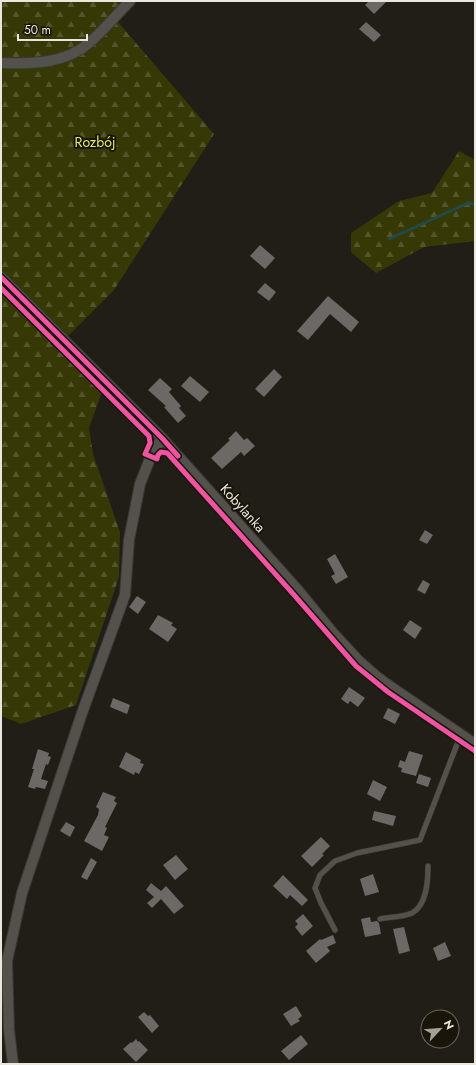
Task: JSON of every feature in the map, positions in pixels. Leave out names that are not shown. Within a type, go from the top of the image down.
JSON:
[{"type":"street","points":[[1,64],[47,62],[70,55],[88,44],[130,1]]},
{"type":"street","name":"Kobylanka","points":[[1,277],[162,438],[297,589],[359,661],[386,684],[475,744]]},
{"type":"street","points":[[13,1064],[9,1030],[7,961],[22,893],[82,713],[125,595],[129,540],[140,484],[151,456],[162,438]]},
{"type":"lane","points":[[335,930],[320,903],[316,888],[320,875],[335,861],[357,853],[420,840],[461,734]]},
{"type":"lane","points":[[380,919],[412,913],[417,908],[425,892],[428,880],[428,866]]},
{"type":"green space","name":"Rozbój","points":[[1,1],[137,1],[118,22],[214,134],[114,290],[65,339],[106,381],[89,428],[93,454],[120,532],[119,577],[76,705],[21,724],[1,716]]},
{"type":"green space","points":[[459,151],[475,160],[475,241],[424,247],[376,273],[351,252],[351,233],[399,201],[432,193]]},
{"type":"building","points":[[369,1],[387,1],[374,14],[365,5]]},
{"type":"building","points":[[366,22],[381,35],[374,42],[359,29]]},
{"type":"building","points":[[260,245],[275,258],[265,269],[250,256]]},
{"type":"building","points":[[265,283],[276,292],[269,301],[257,292]]},
{"type":"building","points":[[328,296],[359,322],[351,332],[330,314],[308,340],[297,331]]},
{"type":"building","points":[[274,369],[282,377],[264,397],[255,389]]},
{"type":"building","points":[[190,376],[209,392],[200,402],[181,386]]},
{"type":"building","points":[[160,378],[172,389],[169,392],[181,406],[179,408],[186,416],[178,423],[164,407],[166,406],[148,390]]},
{"type":"building","points":[[236,431],[244,440],[247,438],[255,446],[244,456],[241,452],[222,469],[211,458],[230,440],[228,439]]},
{"type":"building","points":[[425,530],[433,535],[427,544],[419,540]]},
{"type":"building","points":[[335,554],[348,577],[336,584],[331,576],[335,574],[327,559]]},
{"type":"building","points":[[423,580],[430,584],[425,594],[417,590]]},
{"type":"building","points":[[137,596],[146,602],[138,614],[129,607]]},
{"type":"building","points":[[158,615],[173,623],[171,625],[177,629],[168,642],[149,629]]},
{"type":"building","points":[[410,620],[422,628],[415,639],[403,630]]},
{"type":"building","points":[[349,687],[365,698],[358,707],[350,701],[348,704],[341,699]]},
{"type":"building","points":[[113,698],[130,705],[127,714],[110,707]]},
{"type":"building","points":[[388,708],[400,714],[395,724],[383,718]]},
{"type":"building","points":[[38,749],[49,753],[48,756],[51,757],[48,765],[46,764],[41,779],[48,781],[45,789],[28,787],[34,769],[32,769]]},
{"type":"building","points":[[409,751],[423,755],[416,776],[401,772],[402,768],[398,767],[400,760],[405,762]]},
{"type":"building","points":[[126,752],[141,760],[140,763],[144,764],[139,774],[135,772],[134,775],[119,767]]},
{"type":"building","points":[[419,774],[431,778],[428,787],[416,783]]},
{"type":"building","points":[[373,780],[387,787],[380,801],[367,794]]},
{"type":"building","points":[[103,792],[116,797],[114,801],[117,803],[105,827],[107,828],[104,835],[109,837],[102,851],[84,841],[98,815],[99,809],[96,807]]},
{"type":"building","points":[[374,811],[396,816],[393,826],[372,820]]},
{"type":"building","points":[[66,822],[75,827],[70,837],[60,831]]},
{"type":"building","points":[[321,837],[330,846],[322,854],[324,855],[312,867],[301,856]]},
{"type":"building","points":[[176,855],[188,869],[175,880],[163,865]]},
{"type":"building","points":[[91,858],[97,862],[87,880],[81,877]]},
{"type":"building","points":[[373,874],[379,892],[365,896],[360,879]]},
{"type":"building","points":[[283,875],[308,900],[302,906],[290,895],[287,899],[273,886]]},
{"type":"building","points":[[151,883],[161,891],[166,886],[184,906],[174,914],[161,899],[152,908],[147,903],[154,897],[146,890]]},
{"type":"building","points":[[303,914],[313,926],[302,936],[295,927],[298,924],[295,921]]},
{"type":"building","points":[[370,917],[371,922],[377,921],[379,923],[381,934],[365,937],[361,919]]},
{"type":"building","points":[[404,927],[410,951],[399,954],[393,929]]},
{"type":"building","points":[[333,935],[336,943],[327,947],[330,951],[316,963],[306,951],[320,939],[321,940]]},
{"type":"building","points":[[445,942],[451,956],[438,961],[433,948]]},
{"type":"building","points":[[296,1006],[302,1016],[298,1019],[300,1021],[291,1026],[283,1014]]},
{"type":"building","points":[[144,1012],[148,1016],[150,1015],[159,1026],[152,1033],[138,1017]]},
{"type":"building","points":[[301,1035],[308,1044],[289,1060],[281,1051]]},
{"type":"building","points":[[136,1039],[148,1050],[136,1062],[123,1049]]},
{"type":"waterway","points":[[389,239],[468,203],[475,204]]},
{"type":"cycle path","points":[[1,277],[162,438],[178,456]]},
{"type":"cycle path","points":[[1,288],[149,436],[150,443],[145,454],[157,459],[161,452],[169,455],[356,666],[388,692],[475,751]]}]
